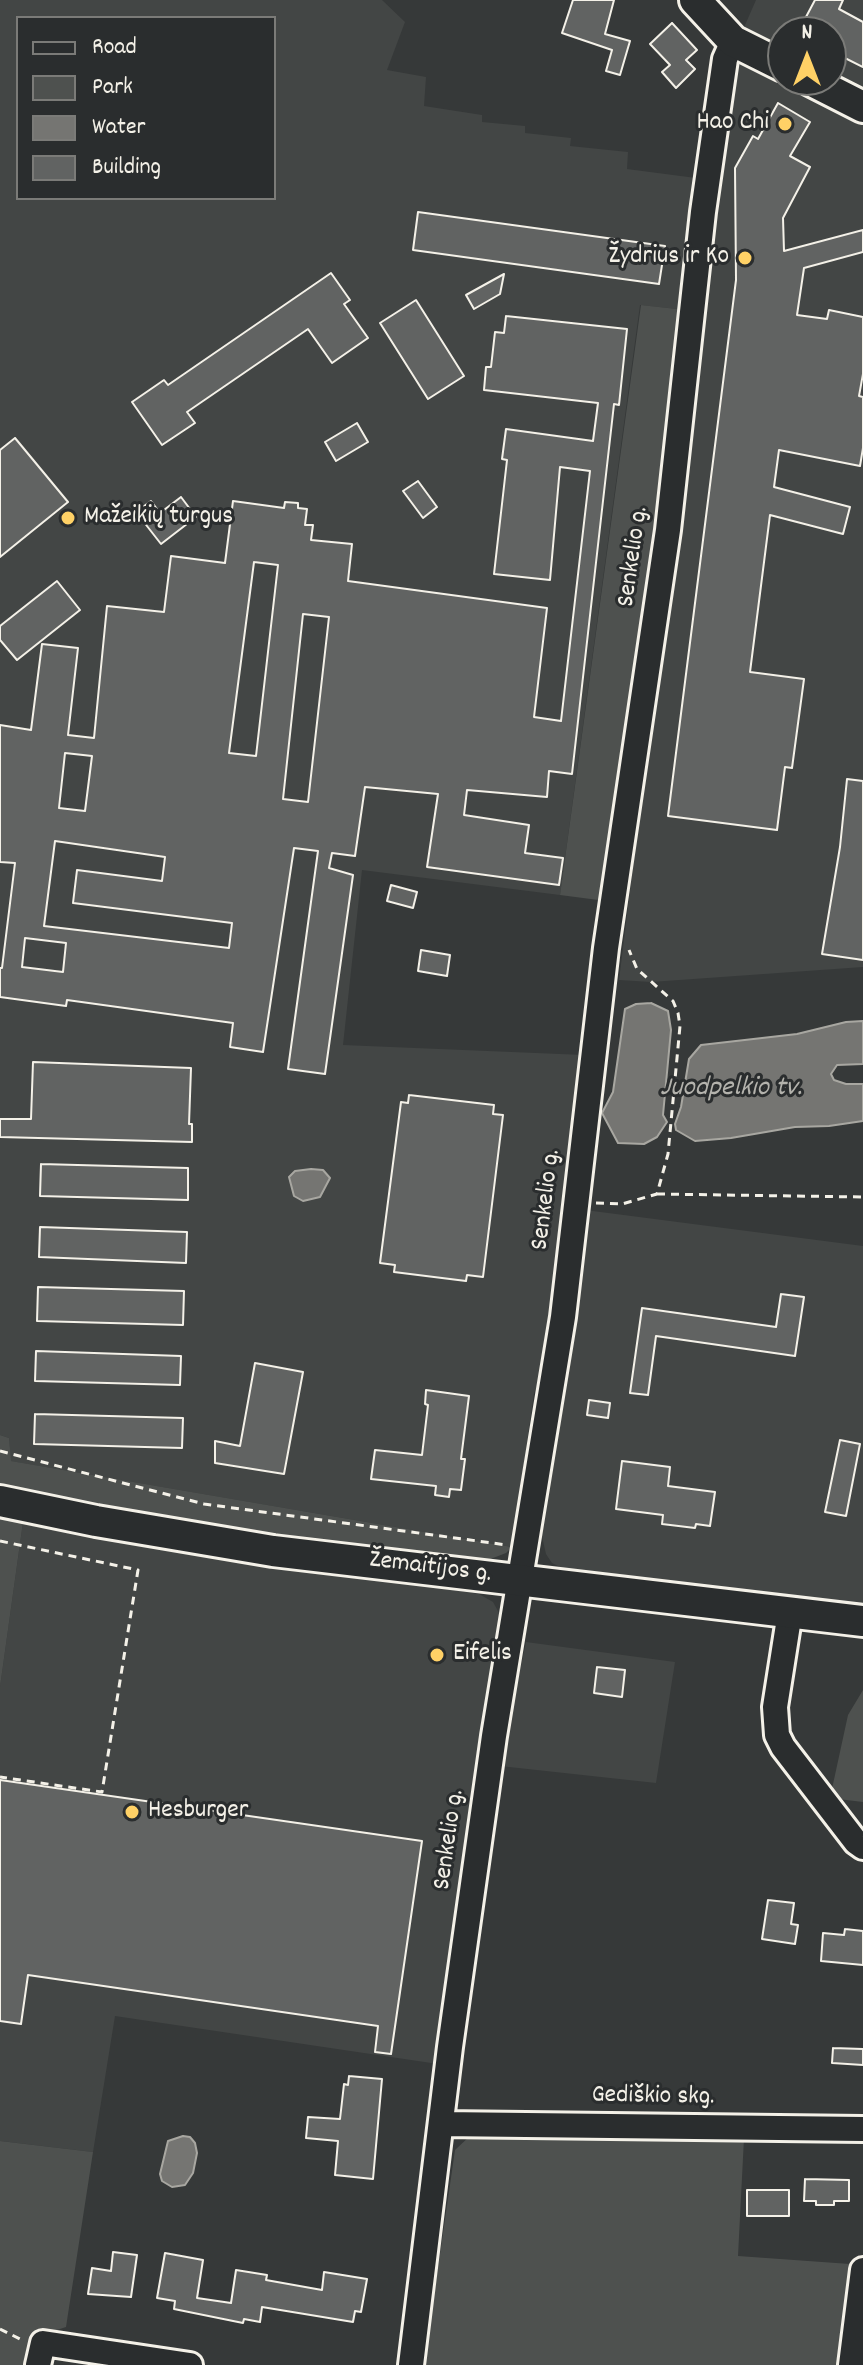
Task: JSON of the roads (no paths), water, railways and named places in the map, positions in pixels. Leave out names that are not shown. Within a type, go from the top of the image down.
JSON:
[{"type":"main road","points":[[695,0],[733,41],[767,58]]},
{"type":"main road","points":[[841,96],[863,107]]},
{"type":"main road","name":"Žemaitijos g.","points":[[0,1501],[273,1551],[863,1621]]},
{"type":"street","name":"Senkelio g.","points":[[411,2365],[450,2047],[518,1580],[563,1317],[610,924],[668,530],[703,212],[725,59],[733,41]]},
{"type":"street","points":[[790,1612],[775,1707],[777,1735],[783,1747],[863,1847]]},
{"type":"street","name":"Gediškio skg.","points":[[442,2124],[863,2129]]},
{"type":"street","points":[[851,2365],[863,2270]]},
{"type":"street","points":[[40,2354],[190,2365]]},
{"type":"water","points":[[651,1003],[668,1011],[671,1030],[663,1115],[667,1122],[657,1137],[644,1144],[618,1143],[602,1113],[613,1092],[625,1009]]},
{"type":"water","name":"Juodpelkio tv.","points":[[863,1021],[863,1064],[837,1065],[831,1074],[834,1080],[846,1084],[863,1084],[863,1121],[695,1141],[676,1130],[689,1059],[701,1045],[797,1034]]},
{"type":"water","points":[[323,1170],[330,1178],[320,1197],[303,1201],[294,1196],[289,1177],[295,1171]]},
{"type":"water","points":[[190,2137],[195,2143],[197,2153],[193,2173],[185,2185],[172,2187],[162,2181],[160,2174],[168,2141]]},
{"type":"place","name":"Hao Chi","points":[[785,124]]},
{"type":"place","name":"Žydrius ir Ko","points":[[745,258]]},
{"type":"place","name":"Mažeikių turgus","points":[[68,518]]},
{"type":"place","name":"Eifelis","points":[[437,1655]]},
{"type":"place","name":"Hesburger","points":[[132,1812]]}]
